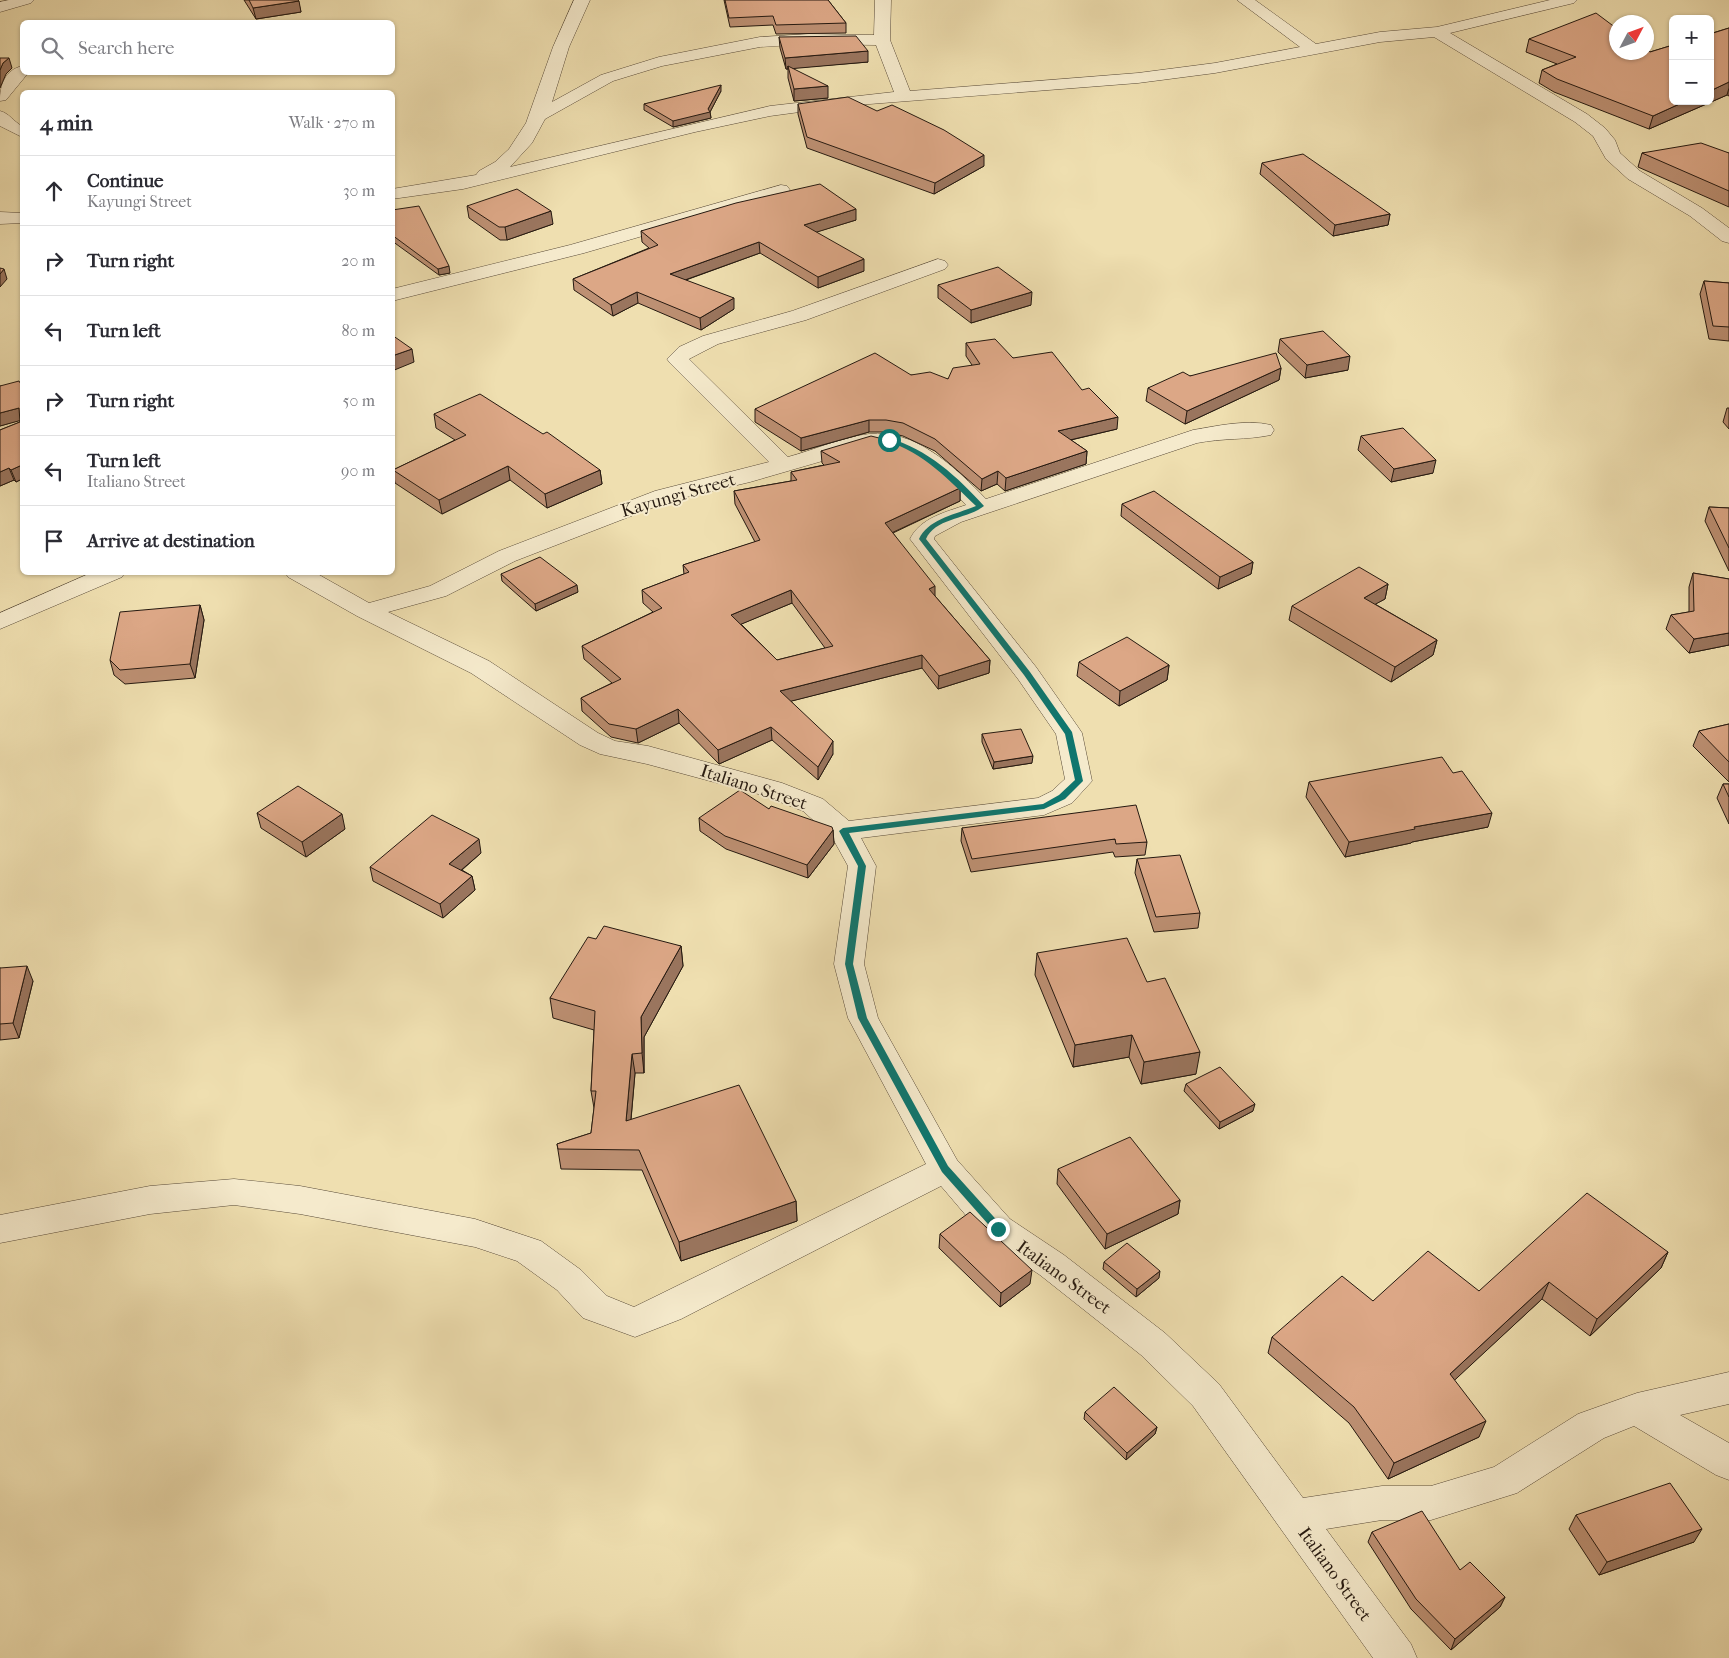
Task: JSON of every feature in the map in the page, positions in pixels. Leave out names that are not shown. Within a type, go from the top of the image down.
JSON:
[{"type":"street","points":[[0,7],[26,0]]},
{"type":"street","points":[[463,184],[493,171],[512,156],[526,140],[540,116],[560,52],[582,0]]},
{"type":"street","points":[[883,0],[882,40],[904,96]]},
{"type":"street","points":[[1245,0],[1312,49]]},
{"type":"street","points":[[395,194],[463,184],[695,127],[770,111],[904,96],[1138,78],[1215,68],[1380,37],[1437,32],[1569,0]]},
{"type":"street","points":[[1437,32],[1581,118],[1599,132],[1606,140],[1612,155],[1634,175],[1696,212],[1729,237]]},
{"type":"street","points":[[540,116],[607,78],[659,62],[760,42],[808,39],[882,40]]},
{"type":"street","points":[[0,96],[20,72]]},
{"type":"street","points":[[0,116],[9,126],[20,131]]},
{"type":"street","points":[[395,294],[577,249],[781,190]]},
{"type":"street","points":[[0,218],[20,218]]},
{"type":"street","points":[[784,465],[677,359],[685,350],[701,344],[780,322],[938,265]]},
{"type":"street","points":[[843,831],[1044,806],[1062,797],[1079,781],[1069,734],[1027,673],[922,539],[925,532],[936,525],[981,506],[1193,437],[1220,432],[1263,430]]},
{"type":"street","name":"Kayungi Street","points":[[366,611],[438,590],[507,556],[604,517],[663,496],[784,465],[870,440],[889,440],[905,445],[931,460],[981,506]]},
{"type":"street","points":[[0,622],[107,575]]},
{"type":"street","name":"Italiano Street","points":[[301,575],[366,611],[480,667],[589,739],[609,748],[648,755],[772,789],[813,805],[843,831],[862,866],[849,964],[863,1018],[945,1169],[998,1229],[1052,1266],[1153,1344],[1206,1395],[1397,1658]]},
{"type":"street","points":[[0,1229],[150,1200],[234,1192],[300,1200],[475,1233],[529,1251],[569,1280],[595,1307],[634,1322],[669,1308],[945,1169]]},
{"type":"street","points":[[1294,1518],[1382,1503],[1431,1503],[1504,1481],[1592,1426],[1637,1409],[1729,1388]]},
{"type":"street","points":[[1637,1409],[1729,1463]]},
{"type":"building","points":[[249,0],[298,0],[299,1],[253,8]]},
{"type":"building","points":[[725,0],[828,0],[846,23],[776,25],[773,16],[729,18]]},
{"type":"building","points":[[1596,13],[1609,23],[1609,60],[1654,60],[1654,51],[1669,46],[1669,105],[1677,105],[1653,116],[1557,79],[1542,70],[1576,57],[1529,39]]},
{"type":"building","points":[[1729,28],[1729,82],[1714,89],[1714,60],[1714,33]]},
{"type":"building","points":[[856,36],[868,51],[785,58],[779,37]]},
{"type":"building","points":[[0,58],[9,58],[3,63],[0,70]]},
{"type":"building","points":[[788,66],[828,86],[794,89]]},
{"type":"building","points":[[721,85],[708,109],[710,112],[673,121],[644,104]]},
{"type":"building","points":[[848,97],[877,111],[892,105],[944,130],[984,155],[935,183],[807,137],[798,104]]},
{"type":"building","points":[[1701,143],[1729,153],[1729,191],[1642,153]]},
{"type":"building","points":[[1303,154],[1390,214],[1335,225],[1262,163]]},
{"type":"building","points":[[820,184],[856,209],[804,225],[864,259],[818,277],[759,242],[670,274],[734,298],[700,318],[637,292],[611,305],[573,279],[658,245],[641,231],[736,203]]},
{"type":"building","points":[[517,189],[551,211],[505,227],[499,227],[467,206]]},
{"type":"building","points":[[419,206],[449,266],[438,269],[395,237],[395,210]]},
{"type":"building","points":[[998,267],[1032,292],[971,310],[938,285]]},
{"type":"building","points":[[1704,281],[1729,283],[1729,327],[1713,326]]},
{"type":"building","points":[[1323,331],[1350,356],[1307,365],[1280,339]]},
{"type":"building","points":[[395,337],[412,349],[395,355]]},
{"type":"building","points":[[995,339],[1013,358],[1052,352],[1082,390],[1089,388],[1118,417],[1058,431],[1087,451],[1006,478],[998,471],[982,479],[935,439],[903,423],[869,420],[801,438],[755,409],[875,353],[911,375],[930,372],[948,379],[953,368],[980,364],[966,343]]},
{"type":"building","points":[[1276,353],[1281,368],[1187,411],[1148,388],[1183,372],[1190,376]]},
{"type":"building","points":[[19,381],[20,383],[20,422],[19,408],[0,413],[0,386]]},
{"type":"building","points":[[480,394],[543,434],[547,432],[600,470],[545,494],[508,466],[439,500],[395,471],[395,469],[466,435],[434,414]]},
{"type":"building","points":[[20,422],[20,466],[0,472],[0,430]]},
{"type":"building","points":[[1403,428],[1436,460],[1394,469],[1361,436]]},
{"type":"building","points":[[871,436],[899,443],[923,456],[960,488],[885,523],[935,586],[929,589],[990,660],[939,676],[922,655],[780,691],[833,741],[818,767],[771,727],[718,750],[678,709],[636,729],[609,724],[581,698],[621,679],[582,646],[662,608],[642,590],[689,572],[683,565],[760,540],[734,491],[797,480],[791,472],[840,462],[821,451]],"holes":[[[791,590],[833,646],[777,660],[731,615]]]},
{"type":"building","points":[[1154,491],[1253,562],[1220,577],[1122,504]]},
{"type":"building","points":[[1709,507],[1729,508],[1729,548]]},
{"type":"building","points":[[540,557],[577,585],[535,604],[501,574]]},
{"type":"building","points":[[1359,567],[1388,584],[1364,598],[1437,640],[1395,667],[1292,606]]},
{"type":"building","points":[[1693,573],[1729,579],[1729,633],[1694,639],[1671,615],[1694,611]]},
{"type":"building","points":[[200,605],[190,664],[120,670],[110,660],[120,612]]},
{"type":"building","points":[[1127,637],[1169,665],[1120,691],[1079,662]]},
{"type":"building","points":[[1729,724],[1729,762],[1699,731]]},
{"type":"building","points":[[1021,729],[1033,756],[994,762],[982,734]]},
{"type":"building","points":[[1442,757],[1453,773],[1462,771],[1492,813],[1414,827],[1415,829],[1349,842],[1309,782]]},
{"type":"building","points":[[1723,784],[1729,784],[1729,797]]},
{"type":"building","points":[[298,786],[342,814],[302,842],[257,813]]},
{"type":"building","points":[[740,790],[769,809],[771,806],[832,827],[833,830],[807,865],[725,836],[699,818]]},
{"type":"building","points":[[1136,805],[1147,842],[1116,844],[1115,839],[972,859],[962,828]]},
{"type":"building","points":[[432,815],[479,839],[449,864],[472,876],[440,904],[370,867]]},
{"type":"building","points":[[1180,855],[1200,913],[1156,917],[1137,859]]},
{"type":"building","points":[[604,926],[681,946],[641,1017],[642,1053],[632,1054],[626,1121],[739,1085],[796,1201],[679,1242],[639,1150],[558,1149],[557,1144],[591,1133],[596,1091],[591,1091],[595,1011],[550,998],[588,937],[596,939]]},
{"type":"building","points":[[1127,938],[1147,982],[1165,978],[1200,1052],[1144,1062],[1132,1035],[1075,1045],[1037,953]]},
{"type":"building","points":[[27,966],[13,1023],[0,1024],[0,968]]},
{"type":"building","points":[[1220,1067],[1255,1104],[1220,1122],[1186,1084]]},
{"type":"building","points":[[1130,1137],[1180,1200],[1107,1234],[1058,1169]]},
{"type":"building","points":[[1587,1193],[1668,1252],[1597,1319],[1549,1282],[1450,1374],[1486,1421],[1394,1463],[1354,1407],[1272,1337],[1342,1276],[1373,1301],[1428,1251],[1479,1291]]},
{"type":"building","points":[[970,1212],[1032,1270],[1001,1293],[940,1234]]},
{"type":"building","points":[[1127,1243],[1160,1271],[1137,1289],[1104,1262]]},
{"type":"building","points":[[1114,1387],[1157,1427],[1127,1453],[1085,1412]]},
{"type":"building","points":[[1670,1483],[1702,1529],[1607,1562],[1576,1515]]},
{"type":"building","points":[[1422,1511],[1460,1570],[1470,1562],[1505,1597],[1455,1639],[1416,1599],[1372,1532]]},
{"type":"route","points":[[889,440],[905,445],[931,460],[953,478],[981,506],[936,525],[925,532],[922,539],[1027,673],[1069,734],[1079,781],[1062,797],[1044,806],[843,831],[862,866],[849,964],[863,1018],[945,1169],[998,1229]]}]
